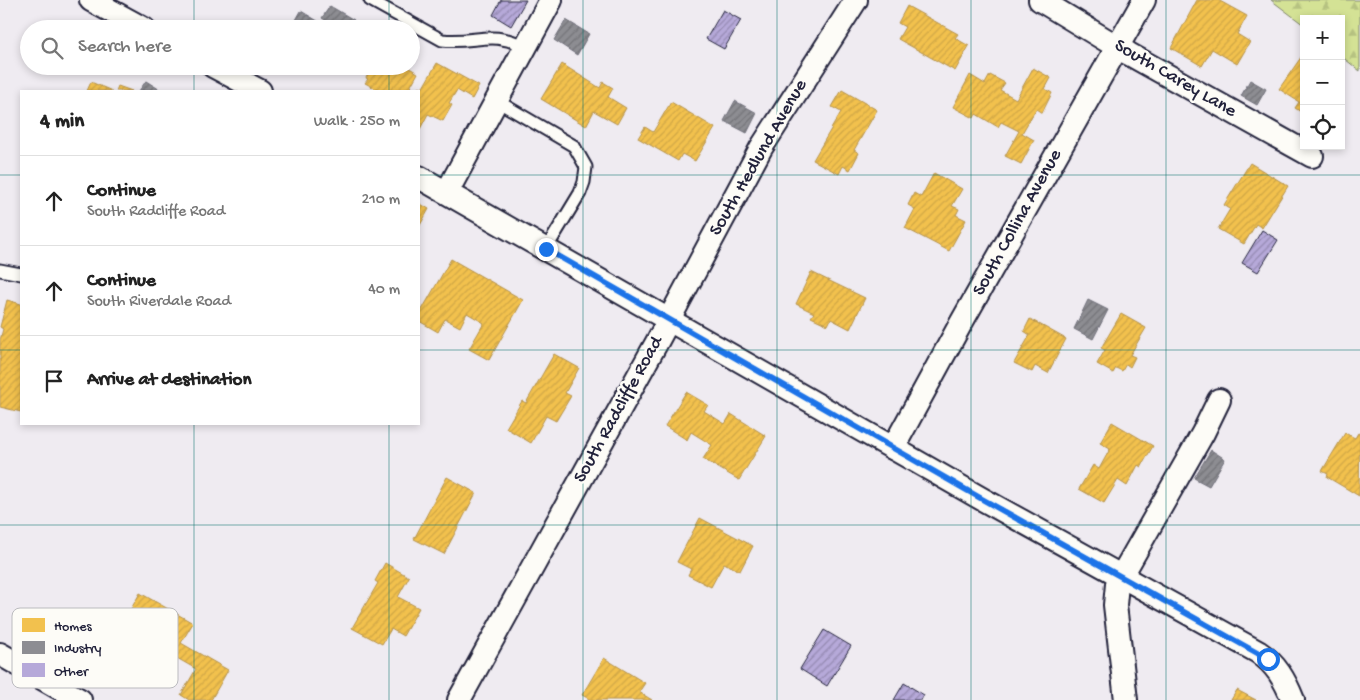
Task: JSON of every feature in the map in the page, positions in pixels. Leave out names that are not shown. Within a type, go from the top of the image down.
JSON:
[{"type":"street","points":[[91,0],[128,20]]},
{"type":"street","points":[[447,192],[551,0]]},
{"type":"street","name":"South Hedlund Avenue","points":[[668,320],[764,143],[856,0]]},
{"type":"street","name":"South Carey Lane","points":[[1040,0],[1312,156]]},
{"type":"street","name":"South Collina Avenue","points":[[893,448],[960,325],[1144,0]]},
{"type":"street","points":[[230,75],[258,90]]},
{"type":"street","points":[[420,178],[668,320]]},
{"type":"street","name":"South Radcliffe Road","points":[[459,700],[668,320],[1268,659],[1284,680],[1293,700]]},
{"type":"street","points":[[1126,700],[1115,592],[1122,576],[1203,434],[1219,400]]},
{"type":"street","points":[[0,654],[12,661]]},
{"type":"street","points":[[59,688],[80,700]]},
{"type":"lane","points":[[370,0],[406,20]]},
{"type":"lane","points":[[420,28],[442,40],[455,42],[488,37],[503,38],[526,48]]},
{"type":"lane","points":[[497,101],[574,146],[586,167],[580,193],[546,249]]},
{"type":"lane","points":[[0,270],[20,274]]},
{"type":"green space","points":[[1271,0],[1360,0],[1360,71],[1345,59],[1345,15],[1300,15],[1300,22]]},
{"type":"building: Homes","points":[[1197,0],[1218,0],[1247,16],[1237,34],[1250,42],[1237,64],[1212,49],[1202,66],[1171,48]]},
{"type":"building: Homes","points":[[907,6],[958,34],[955,38],[969,46],[955,71],[898,39],[905,27],[898,23]]},
{"type":"building: Homes","points":[[1300,59],[1300,111],[1295,108],[1299,102],[1279,89]]},
{"type":"building: Homes","points":[[437,63],[479,86],[472,99],[457,90],[449,103],[452,105],[443,121],[428,114],[420,129],[420,90],[418,90],[420,87],[422,89]]},
{"type":"building: Homes","points":[[562,64],[600,88],[603,82],[613,88],[608,97],[626,108],[617,124],[594,111],[586,126],[541,99]]},
{"type":"building: Homes","points":[[1033,68],[1051,78],[1045,89],[1052,93],[1042,113],[1036,109],[1022,133],[1034,140],[1021,164],[1005,156],[1019,131],[1001,122],[998,127],[976,114],[974,118],[953,107],[970,75],[985,84],[990,75],[1005,83],[1000,90],[1016,99]]},
{"type":"building: Homes","points":[[368,75],[417,75],[409,90],[378,90],[365,83],[368,79],[366,78]]},
{"type":"building: Homes","points":[[91,82],[110,90],[87,90]]},
{"type":"building: Homes","points":[[118,86],[129,90],[116,90]]},
{"type":"building: Homes","points":[[842,90],[877,110],[854,150],[859,153],[850,170],[843,166],[839,174],[813,160],[841,112],[832,107]]},
{"type":"building: Homes","points":[[671,102],[715,128],[695,161],[682,154],[678,161],[638,138],[645,127],[653,132]]},
{"type":"building: Homes","points":[[1250,163],[1288,186],[1262,228],[1256,224],[1244,244],[1218,229],[1230,209],[1224,205]]},
{"type":"building: Homes","points":[[934,173],[962,189],[952,206],[959,209],[956,215],[966,220],[949,251],[905,228],[915,209],[908,205],[914,193],[921,197]]},
{"type":"building: Homes","points":[[420,204],[429,209],[420,225]]},
{"type":"building: Homes","points":[[451,259],[523,300],[489,360],[469,349],[484,323],[467,313],[460,327],[445,319],[438,332],[420,322],[420,313]]},
{"type":"building: Homes","points":[[811,272],[865,298],[850,329],[831,319],[828,325],[811,317],[814,313],[796,304]]},
{"type":"building: Homes","points":[[7,300],[20,304],[20,412],[0,407],[0,340],[3,329],[0,327]]},
{"type":"building: Homes","points":[[1121,314],[1146,328],[1130,355],[1135,357],[1130,367],[1126,364],[1122,371],[1116,368],[1113,373],[1097,364],[1105,350],[1101,348]]},
{"type":"building: Homes","points":[[1030,319],[1066,339],[1048,373],[1035,366],[1032,372],[1014,363],[1030,335],[1024,331]]},
{"type":"building: Homes","points":[[554,354],[579,368],[565,393],[571,396],[556,421],[546,416],[531,443],[506,428],[522,401],[526,403]]},
{"type":"building: Homes","points":[[686,392],[708,405],[704,411],[725,424],[731,414],[766,436],[739,480],[703,459],[712,445],[691,432],[687,440],[665,426]]},
{"type":"building: Homes","points":[[1112,422],[1153,446],[1141,467],[1138,465],[1127,486],[1118,480],[1104,503],[1079,489],[1093,465],[1099,469],[1110,449],[1100,443]]},
{"type":"building: Homes","points":[[1345,433],[1355,438],[1358,433],[1360,434],[1359,496],[1327,477],[1328,474],[1322,471]]},
{"type":"building: Homes","points":[[447,477],[476,493],[444,554],[414,539]]},
{"type":"building: Homes","points":[[700,518],[753,546],[740,571],[724,563],[711,587],[688,575],[691,569],[677,562]]},
{"type":"building: Homes","points":[[385,563],[409,577],[398,597],[419,608],[403,636],[391,629],[382,644],[352,628],[378,583],[375,581]]},
{"type":"building: Homes","points":[[140,593],[166,608],[132,608]]},
{"type":"building: Homes","points":[[178,615],[193,623],[181,643],[228,670],[211,700],[189,700],[181,695],[196,669],[178,659]]},
{"type":"building: Homes","points":[[604,658],[645,683],[639,692],[652,700],[591,700],[582,695]]},
{"type":"building: Homes","points":[[1237,690],[1256,700],[1231,700]]},
{"type":"building: Industry","points":[[330,6],[354,20],[325,20],[322,18]]},
{"type":"building: Industry","points":[[301,11],[316,20],[296,20]]},
{"type":"building: Industry","points":[[566,20],[589,34],[577,55],[554,40]]},
{"type":"building: Industry","points":[[1250,80],[1266,89],[1257,105],[1241,96]]},
{"type":"building: Industry","points":[[146,81],[160,90],[140,90]]},
{"type":"building: Industry","points":[[735,101],[757,113],[747,133],[724,121]]},
{"type":"building: Industry","points":[[1088,300],[1108,310],[1093,339],[1074,329]]},
{"type":"building: Industry","points":[[1211,450],[1225,459],[1209,486],[1194,478]]},
{"type":"building: Other","points":[[501,0],[526,0],[511,26],[493,15]]},
{"type":"building: Other","points":[[723,10],[741,20],[724,49],[706,39]]},
{"type":"building: Other","points":[[1262,230],[1278,240],[1258,272],[1242,263]]},
{"type":"building: Other","points":[[824,630],[851,646],[827,686],[800,669]]},
{"type":"building: Other","points":[[904,683],[924,695],[921,700],[894,700]]},
{"type":"route","points":[[546,249],[982,499],[1268,659]]}]
